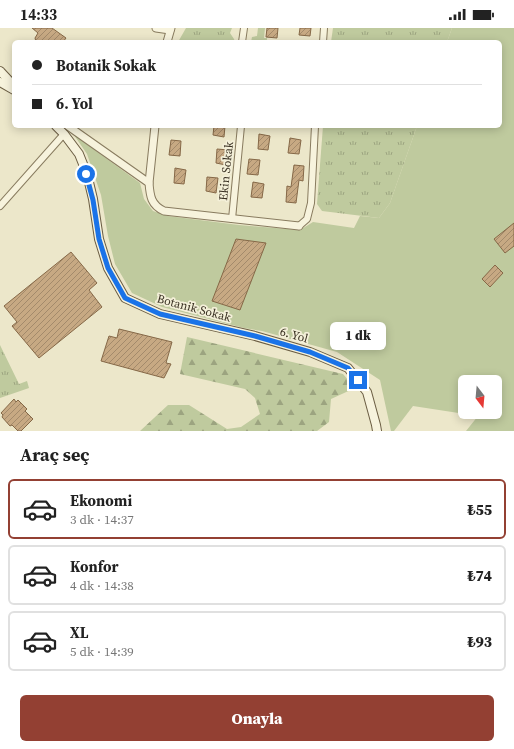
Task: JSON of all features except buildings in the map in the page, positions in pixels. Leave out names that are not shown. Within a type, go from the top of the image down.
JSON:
[{"type":"main road","points":[[0,71],[12,84]]},
{"type":"main road","points":[[0,82],[12,89]]},
{"type":"main road","name":"Botanik Sokak","points":[[58,128],[79,154],[93,200],[99,239],[108,268],[125,298],[160,314],[255,336]]},
{"type":"main road","name":"6. Yol","points":[[255,336],[310,352],[348,368],[367,392],[376,425],[376,431]]},
{"type":"street","points":[[156,28],[171,29],[168,40]]},
{"type":"street","points":[[242,40],[244,28]]},
{"type":"street","points":[[323,40],[324,28]]},
{"type":"street","points":[[71,128],[149,183]]},
{"type":"street","points":[[155,128],[149,183],[153,202],[158,208],[164,211],[299,226],[307,219],[311,203],[315,128]]},
{"type":"street","name":"Ekin Sokak","points":[[232,219],[241,128]]},
{"type":"street","points":[[0,206],[64,134]]},
{"type":"green space","points":[[186,28],[232,28],[230,33],[234,40],[179,40]]},
{"type":"green space","points":[[258,28],[265,28],[264,38],[267,38],[267,40],[251,40],[252,37],[257,36]]},
{"type":"green space","points":[[333,28],[452,28],[448,40],[331,40]]},
{"type":"green space","points":[[452,28],[514,28],[514,431],[466,431],[476,419],[502,419],[502,375],[458,375],[458,413],[413,406],[394,431],[391,431],[380,380],[337,352],[262,331],[244,328],[162,307],[132,293],[115,264],[108,236],[101,195],[87,154],[74,135],[140,183],[144,199],[153,211],[168,216],[239,225],[300,230],[313,222],[354,228],[360,216],[379,218],[390,203],[416,128],[502,128],[502,40],[448,40]]},
{"type":"green space","points":[[323,128],[416,128],[390,203],[379,218],[322,211],[317,204]]},
{"type":"green space","points":[[187,337],[343,374],[355,388],[331,399],[329,422],[317,431],[140,431],[168,405],[189,405],[227,429],[241,427],[260,414],[255,398],[245,389],[180,374]]},
{"type":"green space","points":[[0,345],[19,384],[27,381],[29,388],[0,398]]},
{"type":"route","points":[[86,174],[93,200],[99,239],[108,268],[125,298],[160,314],[255,336],[310,352],[348,368],[358,380]]}]
